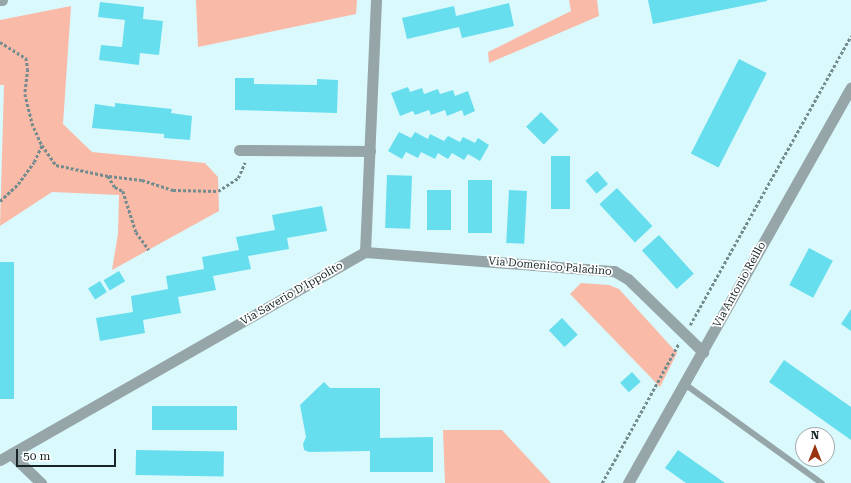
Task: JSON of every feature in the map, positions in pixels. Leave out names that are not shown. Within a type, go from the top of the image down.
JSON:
[{"type":"street","points":[[365,252],[376,0]]},
{"type":"street","name":"Via Antonio Reillo","points":[[628,483],[851,87]]},
{"type":"street","points":[[239,150],[370,151]]},
{"type":"street","name":"Via Domenico Paladino","points":[[365,252],[614,271],[628,279],[703,352]]},
{"type":"street","name":"Via Saverio D'Ippolito","points":[[0,460],[365,252]]},
{"type":"street","points":[[11,454],[41,483]]},
{"type":"lane","points":[[685,384],[822,483]]},
{"type":"path","points":[[602,483],[851,36]]},
{"type":"path","points":[[0,42],[26,58],[28,69],[25,94],[32,123],[42,145],[56,164],[108,176],[142,180],[173,190],[218,191],[238,178],[251,150]]},
{"type":"path","points":[[0,202],[18,184],[34,162],[42,145]]},
{"type":"path","points":[[108,176],[115,187],[123,191],[136,232],[149,250]]},
{"type":"shaded area","points":[[196,0],[357,0],[356,14],[198,47]]},
{"type":"shaded area","points":[[569,0],[597,0],[599,16],[489,63],[488,52],[571,11]]},
{"type":"shaded area","points":[[71,6],[63,124],[92,152],[205,163],[218,177],[219,211],[112,270],[118,234],[119,195],[52,192],[0,226],[4,85],[0,85],[0,20]]},
{"type":"shaded area","points":[[581,283],[609,285],[619,289],[677,353],[660,387],[570,294]]},
{"type":"shaded area","points":[[443,430],[502,430],[551,483],[445,483]]},
{"type":"building","points":[[648,0],[767,0],[767,1],[653,24]]},
{"type":"building","points":[[100,2],[144,7],[143,19],[163,21],[159,55],[140,53],[139,65],[99,60],[101,45],[122,47],[125,20],[98,17]]},
{"type":"building","points":[[509,3],[514,26],[462,38],[459,27],[407,39],[402,18],[454,6],[456,16]]},
{"type":"building","points":[[739,59],[767,73],[718,168],[691,153]]},
{"type":"building","points":[[235,78],[254,78],[254,84],[317,85],[317,79],[338,80],[337,113],[235,110]]},
{"type":"building","points":[[408,87],[410,92],[422,88],[424,94],[438,89],[440,94],[453,90],[455,96],[468,91],[475,111],[464,116],[462,110],[447,116],[445,110],[431,115],[429,110],[415,115],[413,111],[400,116],[391,93]]},
{"type":"building","points":[[115,103],[172,109],[171,113],[192,116],[190,140],[164,138],[164,134],[92,128],[95,104],[115,107]]},
{"type":"building","points":[[541,112],[559,130],[544,145],[526,127]]},
{"type":"building","points":[[399,132],[411,138],[415,132],[428,139],[430,134],[444,141],[448,136],[460,142],[463,137],[475,143],[478,138],[489,145],[480,161],[468,154],[464,160],[452,153],[448,159],[438,153],[435,159],[421,152],[418,158],[406,152],[402,159],[388,151]]},
{"type":"building","points":[[551,156],[570,156],[570,209],[551,209]]},
{"type":"building","points":[[597,171],[608,184],[596,194],[586,181]]},
{"type":"building","points":[[387,175],[412,176],[410,229],[385,228]]},
{"type":"building","points":[[468,180],[492,180],[492,233],[468,233]]},
{"type":"building","points":[[617,188],[652,226],[635,242],[599,204]]},
{"type":"building","points":[[427,190],[451,190],[451,230],[427,230]]},
{"type":"building","points":[[509,190],[527,191],[524,244],[506,243]]},
{"type":"building","points":[[322,206],[327,231],[287,238],[289,249],[248,256],[251,269],[213,276],[216,290],[178,297],[181,313],[143,320],[145,333],[100,341],[96,318],[133,312],[131,296],[168,289],[166,276],[204,269],[202,257],[239,250],[236,237],[275,230],[272,215]]},
{"type":"building","points":[[659,235],[694,274],[677,289],[642,250]]},
{"type":"building","points":[[809,248],[833,261],[813,298],[789,285]]},
{"type":"building","points":[[0,262],[14,262],[14,399],[0,399]]},
{"type":"building","points":[[119,271],[125,281],[110,291],[104,280]]},
{"type":"building","points":[[100,281],[107,292],[95,299],[88,288]]},
{"type":"building","points":[[851,309],[851,331],[841,324]]},
{"type":"building","points":[[562,318],[578,335],[565,347],[549,330]]},
{"type":"building","points":[[784,360],[851,407],[851,440],[835,429],[835,427],[833,427],[769,382]]},
{"type":"building","points":[[632,372],[641,382],[629,392],[620,383]]},
{"type":"building","points":[[324,382],[330,388],[380,388],[380,438],[433,437],[433,472],[370,472],[370,451],[309,452],[304,450],[303,444],[306,437],[300,405]]},
{"type":"building","points":[[152,406],[237,406],[237,430],[152,430]]},
{"type":"building","points":[[136,450],[224,452],[224,477],[136,475]]},
{"type":"building","points":[[678,450],[725,483],[686,483],[665,468]]}]
